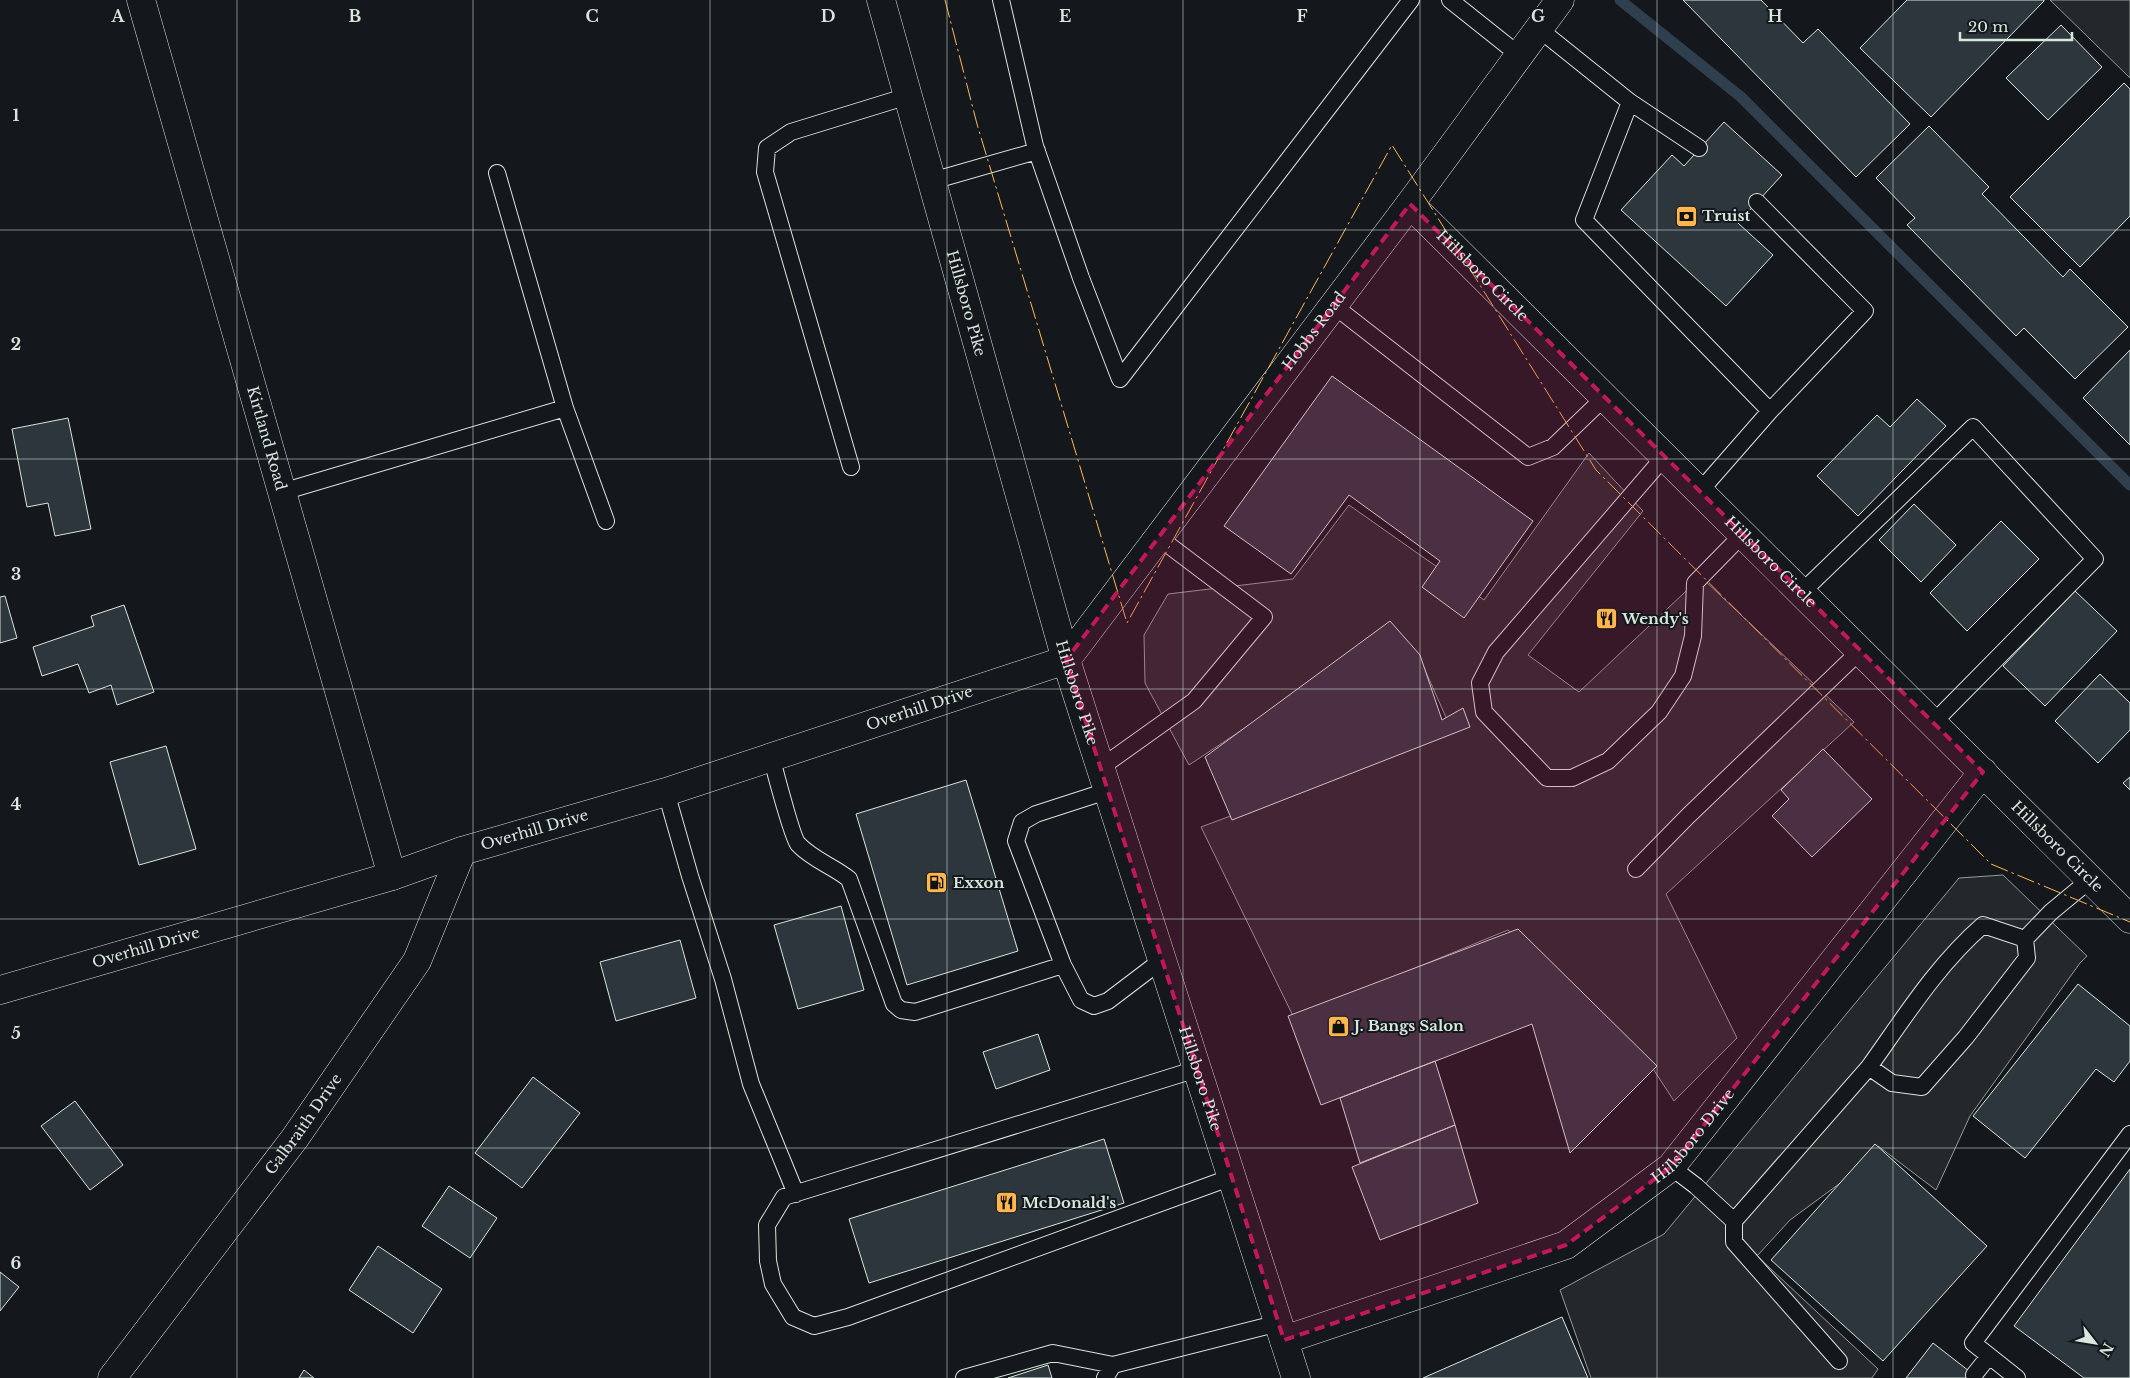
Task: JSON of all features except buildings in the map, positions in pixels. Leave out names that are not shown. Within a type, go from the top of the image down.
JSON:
[{"type":"street","name":"Kirtland Road","points":[[141,0],[392,876]]},
{"type":"street","name":"Hillsboro Pike","points":[[881,0],[1066,660],[1296,1378]]},
{"type":"street","name":"Hobbs Road","points":[[1066,660],[1410,204],[1560,0]]},
{"type":"street","name":"Hillsboro Circle","points":[[1410,204],[1934,722],[2130,919]]},
{"type":"street","name":"Overhill Drive","points":[[0,990],[392,876],[462,851],[666,792],[1066,660]]},
{"type":"street","name":"Hillsboro Drive","points":[[1281,1331],[1566,1245],[1671,1168],[1983,772]]},
{"type":"street","name":"Galbraith Drive","points":[[112,1378],[295,1138],[417,961],[462,851]]},
{"type":"lane","points":[[1001,0],[1036,151],[1081,278],[1120,379],[1412,0]]},
{"type":"lane","points":[[1450,0],[1519,55]]},
{"type":"lane","points":[[1539,29],[1630,102],[1699,148]]},
{"type":"lane","points":[[851,468],[765,172],[767,148],[791,132],[908,96]]},
{"type":"lane","points":[[1630,102],[1584,220],[1770,411]]},
{"type":"lane","points":[[932,181],[1036,151]]},
{"type":"lane","points":[[497,173],[565,408],[606,521]]},
{"type":"lane","points":[[1700,491],[1770,411],[1865,311],[1757,202]]},
{"type":"lane","points":[[1333,305],[1528,456],[1553,447],[1605,397]]},
{"type":"lane","points":[[282,492],[565,408]]},
{"type":"lane","points":[[1802,592],[1973,427],[2095,559],[1934,722]]},
{"type":"lane","points":[[1665,456],[1496,652],[1480,682],[1484,712],[1547,778],[1572,778],[1608,760],[1659,712],[1683,676],[1693,636],[1695,583],[1744,534]]},
{"type":"lane","points":[[1158,537],[1264,618],[1194,701],[1104,780],[1022,822],[1016,841],[1063,965],[1081,1000],[1094,1006],[1108,1001],[1162,960]]},
{"type":"lane","points":[[1636,869],[1688,816],[1861,650]]},
{"type":"lane","points":[[771,756],[797,843],[816,860],[849,879],[894,1004],[901,1010],[915,1012],[1063,965]]},
{"type":"lane","points":[[666,792],[690,876],[723,979],[751,1084],[796,1194]]},
{"type":"lane","points":[[1869,1068],[1892,1083],[1922,1087],[1966,1037],[2027,958],[2025,939],[2051,912],[2090,879]]},
{"type":"lane","points":[[1839,1361],[1734,1242],[1734,1221],[1869,1068],[1958,947],[1983,926],[2025,939]]},
{"type":"lane","points":[[1197,1069],[784,1197],[767,1225],[768,1261],[773,1284],[793,1317],[814,1326],[848,1317],[1232,1177]]},
{"type":"lane","points":[[2017,1378],[1973,1343],[2130,1134]]},
{"type":"lane","points":[[1671,1168],[1696,1186],[1734,1221]]},
{"type":"lane","points":[[964,1378],[1053,1353],[1109,1372],[1187,1347],[1281,1331]]},
{"type":"lane","points":[[1974,1375],[1988,1356]]},
{"type":"highlighted area","points":[[1410,204],[1983,772],[1671,1167],[1566,1245],[1284,1340],[1066,660]]},
{"type":"shaded area","points":[[2050,0],[2130,0],[2130,78]]},
{"type":"shaded area","points":[[1589,453],[1643,511],[1528,655],[1579,692],[1701,577],[1854,722],[1666,894],[1737,1038],[1674,1101],[1644,1055],[1508,930],[1294,1018],[1201,827],[1453,733],[1421,661],[1396,628],[1189,765],[1145,683],[1144,635],[1168,594],[1293,579],[1349,505],[1484,600]]},
{"type":"shaded area","points":[[2003,875],[2087,956],[2080,963],[1970,1116],[1936,1190],[1878,1146],[1858,1170],[1790,1220],[1757,1256],[1878,1369],[1872,1378],[1591,1378],[1560,1290],[1664,1234],[1959,878]]},
{"type":"waterway","points":[[1620,0],[1741,97],[2130,485]]},
{"type":"power","points":[[945,0],[977,124],[1127,623],[1392,145],[1596,470],[1991,864],[2130,922]]},
{"type":"place","name":"Truist","points":[[1686,216]]},
{"type":"place","name":"Wendy's","points":[[1606,619]]},
{"type":"place","name":"Exxon","points":[[937,883]]},
{"type":"place","name":"J. Bangs Salon","points":[[1338,1026]]},
{"type":"place","name":"McDonald's","points":[[1006,1203]]}]
